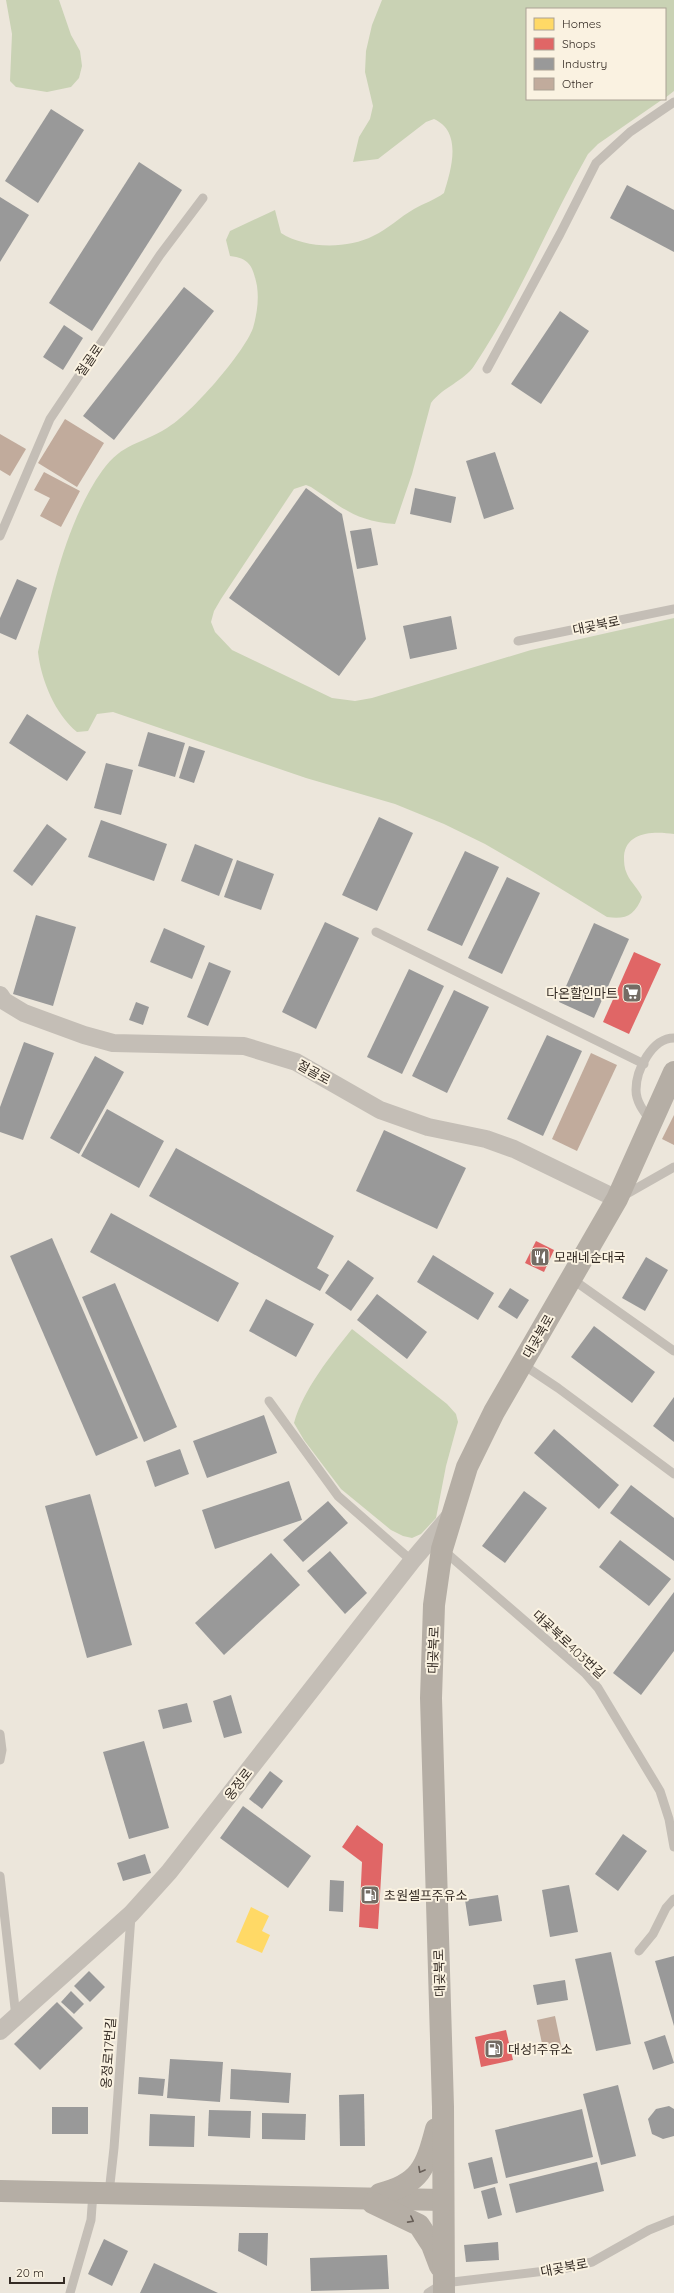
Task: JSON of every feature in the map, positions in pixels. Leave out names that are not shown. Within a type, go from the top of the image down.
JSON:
[{"type":"street","name":"절골로","points":[[0,995],[4,1002],[24,1012],[84,1035],[113,1043],[244,1046],[296,1062],[380,1110],[428,1127],[486,1140],[514,1149],[616,1199]]},
{"type":"street","name":"대곶북로","points":[[440,2286],[443,2200],[443,2107],[432,1698],[434,1605],[442,1549],[451,1515],[467,1467],[494,1412],[572,1279],[616,1199],[674,1072]]},
{"type":"street","name":"옹정로","points":[[0,2031],[131,1914],[169,1872],[412,1561],[451,1515]]},
{"type":"street","points":[[363,2199],[399,2190],[417,2177],[429,2155],[443,2107]]},
{"type":"street","points":[[0,2191],[443,2200]]},
{"type":"street","points":[[363,2199],[419,2225],[432,2245],[440,2286]]},
{"type":"lane","points":[[487,369],[560,234],[596,163],[630,132],[674,102]]},
{"type":"lane","name":"절골로","points":[[0,536],[50,420],[160,255],[203,198]]},
{"type":"lane","name":"대곶북로","points":[[518,641],[674,609]]},
{"type":"lane","points":[[376,932],[644,1064]]},
{"type":"lane","points":[[652,1121],[643,1111],[636,1091],[637,1081],[644,1064],[656,1045],[669,1038],[674,1038]]},
{"type":"lane","points":[[616,1199],[674,1168]]},
{"type":"lane","points":[[572,1279],[674,1351]]},
{"type":"lane","points":[[522,1364],[558,1388],[674,1474]]},
{"type":"lane","points":[[269,1401],[338,1496],[412,1561]]},
{"type":"lane","name":"대곶북로403번길","points":[[442,1549],[586,1673],[598,1688],[660,1791],[669,1819],[674,1847]]},
{"type":"lane","points":[[0,1734],[2,1750],[0,1760]]},
{"type":"lane","points":[[0,1876],[16,2017]]},
{"type":"lane","points":[[639,1951],[653,1934],[666,1908],[674,1899]]},
{"type":"lane","name":"옹정로17번길","points":[[70,2293],[114,2148],[131,1914]]},
{"type":"lane","name":"대곶북로","points":[[440,2286],[562,2269],[592,2262],[648,2230],[674,2220]]},
{"type":"green space","points":[[6,0],[59,0],[71,35],[80,51],[82,66],[79,78],[71,87],[47,92],[16,87],[10,81],[12,34]]},
{"type":"green space","points":[[382,0],[674,0],[674,91],[666,97],[666,8],[526,8],[526,100],[662,100],[598,144],[588,154],[573,180],[519,288],[490,341],[470,371],[436,397],[431,403],[412,474],[395,524],[359,517],[306,485],[294,489],[221,599],[214,611],[211,622],[215,632],[232,650],[332,698],[355,701],[372,698],[531,650],[674,618],[674,834],[643,834],[636,837],[626,848],[624,856],[625,870],[642,897],[633,912],[625,917],[607,917],[485,844],[444,824],[395,804],[306,778],[113,712],[97,714],[88,731],[77,732],[62,716],[50,696],[42,674],[38,652],[55,582],[70,534],[90,490],[102,471],[117,454],[167,428],[189,410],[228,367],[248,339],[253,328],[258,302],[256,279],[250,265],[246,261],[230,256],[226,240],[230,231],[275,210],[281,233],[291,238],[314,244],[339,245],[351,243],[373,236],[414,209],[444,193],[452,163],[452,142],[449,133],[443,125],[434,119],[426,122],[378,159],[353,162],[359,137],[370,119],[373,106],[365,72],[366,51],[372,25]]},
{"type":"green space","points":[[352,1329],[447,1404],[456,1414],[458,1422],[446,1466],[436,1518],[421,1534],[412,1538],[403,1536],[391,1530],[341,1489],[304,1440],[294,1423],[304,1398],[318,1373]]},
{"type":"building: Homes","points":[[251,1907],[269,1916],[262,1931],[270,1935],[262,1953],[236,1942]]},
{"type":"building: Shops","name":"다온할인마트","points":[[634,952],[661,964],[629,1034],[603,1022]]},
{"type":"building: Shops","name":"모래네순대국","points":[[536,1241],[554,1250],[544,1272],[525,1263]]},
{"type":"building: Shops","name":"초원셀프주유소","points":[[357,1825],[383,1844],[378,1929],[359,1927],[362,1862],[342,1847]]},
{"type":"building: Shops","name":"대성1주유소","points":[[506,2030],[513,2060],[481,2067],[475,2037]]},
{"type":"building: Industry","points":[[51,109],[84,130],[38,203],[5,181]]},
{"type":"building: Industry","points":[[139,162],[182,190],[92,331],[49,303]]},
{"type":"building: Industry","points":[[627,185],[674,210],[674,252],[610,218]]},
{"type":"building: Industry","points":[[0,197],[29,215],[0,262]]},
{"type":"building: Industry","points":[[184,287],[214,311],[114,440],[83,416]]},
{"type":"building: Industry","points":[[560,311],[589,331],[541,404],[511,384]]},
{"type":"building: Industry","points":[[64,325],[83,338],[63,370],[43,357]]},
{"type":"building: Industry","points":[[495,452],[514,509],[484,519],[466,461]]},
{"type":"building: Industry","points":[[306,488],[342,514],[366,639],[339,676],[229,598]]},
{"type":"building: Industry","points":[[415,488],[456,497],[451,523],[410,514]]},
{"type":"building: Industry","points":[[371,528],[378,565],[357,569],[350,531]]},
{"type":"building: Industry","points":[[17,579],[37,588],[16,640],[0,633],[0,618]]},
{"type":"building: Industry","points":[[451,616],[457,649],[410,659],[403,626]]},
{"type":"building: Industry","points":[[27,714],[86,752],[67,781],[9,743]]},
{"type":"building: Industry","points":[[148,732],[185,743],[175,777],[138,766]]},
{"type":"building: Industry","points":[[189,746],[205,751],[194,783],[179,778]]},
{"type":"building: Industry","points":[[106,763],[133,770],[121,815],[94,808]]},
{"type":"building: Industry","points":[[379,817],[413,833],[377,911],[342,895]]},
{"type":"building: Industry","points":[[101,820],[167,844],[154,881],[88,857]]},
{"type":"building: Industry","points":[[47,824],[67,839],[32,886],[13,871]]},
{"type":"building: Industry","points":[[195,844],[233,859],[219,896],[181,881]]},
{"type":"building: Industry","points":[[465,851],[499,867],[462,946],[427,930]]},
{"type":"building: Industry","points":[[237,860],[274,874],[261,910],[224,897]]},
{"type":"building: Industry","points":[[507,877],[540,893],[502,974],[468,958]]},
{"type":"building: Industry","points":[[36,915],[76,927],[53,1006],[13,994]]},
{"type":"building: Industry","points":[[325,922],[359,938],[316,1029],[282,1012]]},
{"type":"building: Industry","points":[[594,923],[629,939],[594,1018],[559,1002]]},
{"type":"building: Industry","points":[[164,928],[205,946],[192,979],[150,962]]},
{"type":"building: Industry","points":[[209,962],[231,971],[208,1026],[187,1017]]},
{"type":"building: Industry","points":[[409,969],[444,986],[402,1074],[367,1057]]},
{"type":"building: Industry","points":[[454,990],[489,1007],[447,1093],[412,1076]]},
{"type":"building: Industry","points":[[136,1002],[149,1007],[143,1025],[129,1020]]},
{"type":"building: Industry","points":[[547,1035],[582,1051],[543,1136],[507,1119]]},
{"type":"building: Industry","points":[[24,1042],[54,1053],[23,1140],[0,1132],[0,1107]]},
{"type":"building: Industry","points":[[95,1056],[124,1072],[79,1154],[50,1138]]},
{"type":"building: Industry","points":[[107,1109],[164,1141],[139,1188],[81,1156]]},
{"type":"building: Industry","points":[[384,1130],[466,1168],[437,1229],[356,1191]]},
{"type":"building: Industry","points":[[176,1148],[334,1236],[317,1268],[329,1275],[320,1291],[149,1196]]},
{"type":"building: Industry","points":[[111,1213],[239,1283],[218,1322],[90,1252]]},
{"type":"building: Industry","points":[[52,1238],[138,1438],[96,1456],[10,1256]]},
{"type":"building: Industry","points":[[433,1255],[494,1293],[478,1320],[417,1282]]},
{"type":"building: Industry","points":[[646,1257],[668,1270],[645,1311],[622,1298]]},
{"type":"building: Industry","points":[[348,1260],[374,1278],[351,1311],[325,1293]]},
{"type":"building: Industry","points":[[115,1283],[177,1427],[144,1442],[82,1297]]},
{"type":"building: Industry","points":[[510,1288],[529,1300],[517,1319],[498,1307]]},
{"type":"building: Industry","points":[[377,1294],[427,1332],[407,1359],[357,1320]]},
{"type":"building: Industry","points":[[266,1299],[314,1324],[296,1357],[249,1331]]},
{"type":"building: Industry","points":[[594,1326],[655,1372],[632,1403],[571,1357]]},
{"type":"building: Industry","points":[[674,1397],[674,1442],[653,1426]]},
{"type":"building: Industry","points":[[264,1415],[277,1453],[207,1478],[193,1441]]},
{"type":"building: Industry","points":[[554,1429],[619,1485],[599,1509],[534,1453]]},
{"type":"building: Industry","points":[[180,1449],[189,1474],[155,1487],[146,1461]]},
{"type":"building: Industry","points":[[289,1481],[302,1520],[215,1549],[202,1510]]},
{"type":"building: Industry","points":[[631,1485],[674,1518],[674,1561],[610,1513]]},
{"type":"building: Industry","points":[[524,1491],[547,1508],[505,1563],[482,1546]]},
{"type":"building: Industry","points":[[90,1494],[132,1645],[87,1658],[45,1506]]},
{"type":"building: Industry","points":[[328,1501],[348,1523],[303,1562],[283,1540]]},
{"type":"building: Industry","points":[[620,1540],[671,1579],[649,1606],[599,1567]]},
{"type":"building: Industry","points":[[330,1551],[367,1593],[345,1614],[307,1571]]},
{"type":"building: Industry","points":[[271,1553],[300,1585],[224,1655],[195,1623]]},
{"type":"building: Industry","points":[[674,1592],[674,1651],[641,1695],[613,1673]]},
{"type":"building: Industry","points":[[231,1695],[242,1733],[224,1738],[213,1701]]},
{"type":"building: Industry","points":[[187,1703],[192,1722],[163,1729],[158,1710]]},
{"type":"building: Industry","points":[[144,1741],[169,1828],[129,1839],[103,1752]]},
{"type":"building: Industry","points":[[270,1771],[283,1781],[262,1809],[249,1799]]},
{"type":"building: Industry","points":[[243,1806],[311,1856],[288,1888],[220,1838]]},
{"type":"building: Industry","points":[[623,1834],[647,1851],[618,1891],[595,1874]]},
{"type":"building: Industry","points":[[145,1854],[151,1873],[123,1881],[117,1863]]},
{"type":"building: Industry","points":[[330,1880],[344,1881],[343,1912],[329,1911]]},
{"type":"building: Industry","points":[[569,1885],[578,1932],[550,1937],[542,1890]]},
{"type":"building: Industry","points":[[498,1895],[502,1921],[469,1926],[465,1900]]},
{"type":"building: Industry","points":[[611,1952],[631,2044],[596,2051],[575,1959]]},
{"type":"building: Industry","points":[[674,1956],[674,2026],[655,1961]]},
{"type":"building: Industry","points":[[89,1971],[105,1987],[90,2002],[74,1986]]},
{"type":"building: Industry","points":[[565,1980],[568,2000],[537,2005],[533,1985]]},
{"type":"building: Industry","points":[[71,1991],[84,2004],[74,2014],[61,2002]]},
{"type":"building: Industry","points":[[57,2002],[83,2028],[40,2070],[14,2044]]},
{"type":"building: Industry","points":[[665,2035],[674,2063],[653,2070],[644,2042]]},
{"type":"building: Industry","points":[[170,2059],[223,2062],[220,2102],[167,2098]]},
{"type":"building: Industry","points":[[231,2069],[291,2073],[289,2103],[230,2099]]},
{"type":"building: Industry","points":[[139,2077],[165,2079],[163,2096],[138,2094]]},
{"type":"building: Industry","points":[[618,2085],[636,2156],[601,2165],[583,2094]]},
{"type":"building: Industry","points":[[364,2094],[365,2146],[340,2146],[339,2095]]},
{"type":"building: Industry","points":[[669,2106],[674,2109],[674,2136],[663,2139],[652,2134],[648,2119],[656,2109]]},
{"type":"building: Industry","points":[[52,2107],[88,2107],[88,2134],[52,2134]]},
{"type":"building: Industry","points":[[582,2109],[593,2157],[506,2178],[495,2130]]},
{"type":"building: Industry","points":[[209,2110],[251,2111],[250,2138],[208,2136]]},
{"type":"building: Industry","points":[[262,2113],[306,2114],[305,2140],[262,2139]]},
{"type":"building: Industry","points":[[150,2114],[195,2116],[194,2147],[149,2146]]},
{"type":"building: Industry","points":[[492,2157],[498,2183],[474,2189],[468,2163]]},
{"type":"building: Industry","points":[[597,2162],[604,2191],[516,2213],[509,2184]]},
{"type":"building: Industry","points":[[495,2187],[502,2215],[488,2219],[481,2191]]},
{"type":"building: Industry","points":[[239,2233],[268,2233],[267,2266],[238,2251]]},
{"type":"building: Industry","points":[[104,2239],[128,2251],[112,2286],[88,2274]]},
{"type":"building: Industry","points":[[498,2242],[499,2260],[466,2262],[464,2245]]},
{"type":"building: Industry","points":[[387,2255],[389,2289],[311,2291],[310,2258]]},
{"type":"building: Industry","points":[[154,2263],[218,2293],[140,2293]]},
{"type":"building: Other","points":[[65,419],[104,443],[77,487],[38,463]]},
{"type":"building: Other","points":[[0,434],[26,449],[10,476],[0,470]]},
{"type":"building: Other","points":[[44,472],[80,491],[61,527],[40,516],[50,498],[34,490]]},
{"type":"building: Other","points":[[591,1053],[617,1065],[577,1151],[552,1139]]},
{"type":"building: Other","points":[[674,1115],[674,1145],[662,1139]]},
{"type":"building: Other","points":[[555,2016],[562,2049],[544,2053],[537,2020]]},
{"type":"place","name":"다온할인마트","points":[[632,993]]},
{"type":"place","name":"모래네순대국","points":[[540,1257]]},
{"type":"place","name":"초원셀프주유소","points":[[370,1895]]},
{"type":"place","name":"대성1주유소","points":[[494,2049]]}]
